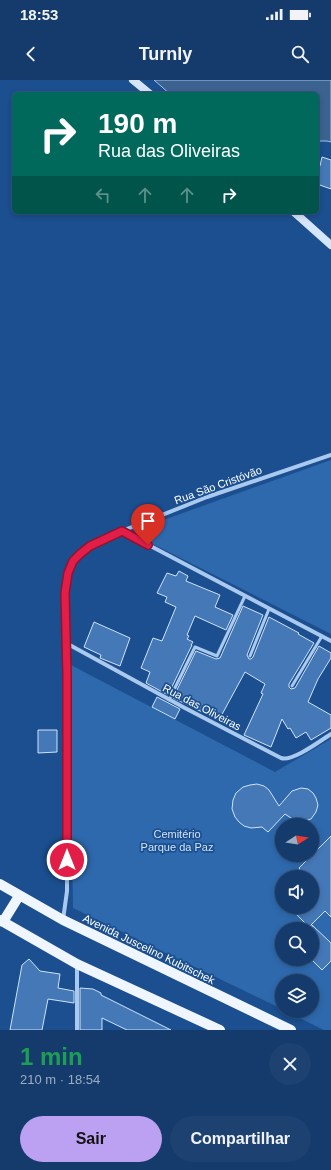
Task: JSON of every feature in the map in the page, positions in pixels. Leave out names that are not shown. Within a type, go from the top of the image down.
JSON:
[{"type":"main road","name":"Avenida Juscelino Kubitschek","points":[[0,884],[63,920],[291,1030]]},
{"type":"main road","points":[[19,896],[2,921],[76,964],[220,1030]]},
{"type":"street","points":[[133,80],[148,92]]},
{"type":"street","points":[[296,214],[331,245]]},
{"type":"street","name":"Rua São Cristóvão","points":[[63,920],[67,891],[65,593],[68,573],[73,561],[90,546],[122,531],[207,497],[331,455]]},
{"type":"street","points":[[122,531],[331,641]]},
{"type":"street","name":"Rua das Oliveiras","points":[[66,643],[225,730],[285,760],[331,734]]},
{"type":"street","points":[[76,964],[77,1030]]},
{"type":"lane","points":[[169,700],[195,646],[217,656],[245,596]]},
{"type":"lane","points":[[250,656],[269,609]]},
{"type":"lane","points":[[292,686],[322,636]]},
{"type":"green space","points":[[331,460],[331,634],[141,538],[141,528]]},
{"type":"green space","name":"Cemitério Parque da Paz","points":[[69,664],[275,772],[331,739],[331,1030],[324,1030],[299,1018],[319,1018],[319,974],[275,974],[275,1006],[73,908]]},
{"type":"shaded area","points":[[154,80],[331,80],[331,142],[319,141],[319,92],[168,92]]},
{"type":"building","points":[[322,157],[331,160],[331,189],[319,185]]},
{"type":"building","points":[[179,571],[188,576],[186,581],[220,595],[215,607],[233,615],[226,630],[195,616],[187,635],[189,636],[187,639],[193,642],[192,645],[168,695],[146,683],[150,672],[141,668],[153,638],[162,641],[176,607],[165,602],[167,597],[157,593],[167,573],[176,576]]},
{"type":"building","points":[[243,606],[263,615],[247,655],[249,659],[253,657],[269,617],[314,643],[289,684],[291,689],[295,688],[319,646],[331,653],[331,658],[318,679],[308,702],[331,715],[331,728],[311,740],[306,732],[296,738],[282,719],[271,747],[244,735],[263,694],[261,693],[265,684],[245,672],[219,720],[173,698],[196,651],[216,659],[220,658]]},
{"type":"building","points":[[94,622],[130,638],[120,666],[100,658],[101,655],[84,647]]},
{"type":"building","points":[[157,697],[180,709],[175,719],[152,707]]},
{"type":"building","points":[[38,730],[57,730],[57,752],[38,753]]},
{"type":"building","points":[[257,784],[264,786],[269,790],[279,806],[292,791],[301,788],[308,789],[316,798],[318,805],[316,812],[312,818],[291,818],[285,814],[281,818],[275,818],[275,825],[268,832],[262,827],[251,828],[244,826],[235,817],[232,809],[233,800],[236,793],[243,787]]},
{"type":"building","points":[[331,836],[331,917],[325,911],[314,922],[304,922],[296,914],[319,914],[319,870],[299,870],[299,868],[305,862],[319,862],[319,848]]},
{"type":"building","points":[[319,932],[331,943],[331,961],[322,970],[318,966]]},
{"type":"building","points":[[29,959],[40,971],[60,974],[58,988],[74,991],[74,1003],[48,999],[42,1030],[10,1030],[22,965]]},
{"type":"building","points":[[80,988],[93,989],[101,993],[101,995],[171,1030],[127,1030],[102,1018],[102,1030],[80,1030]]},
{"type":"route","points":[[67,860],[67,676],[65,593],[68,573],[73,561],[90,546],[122,531],[148,545]]}]
